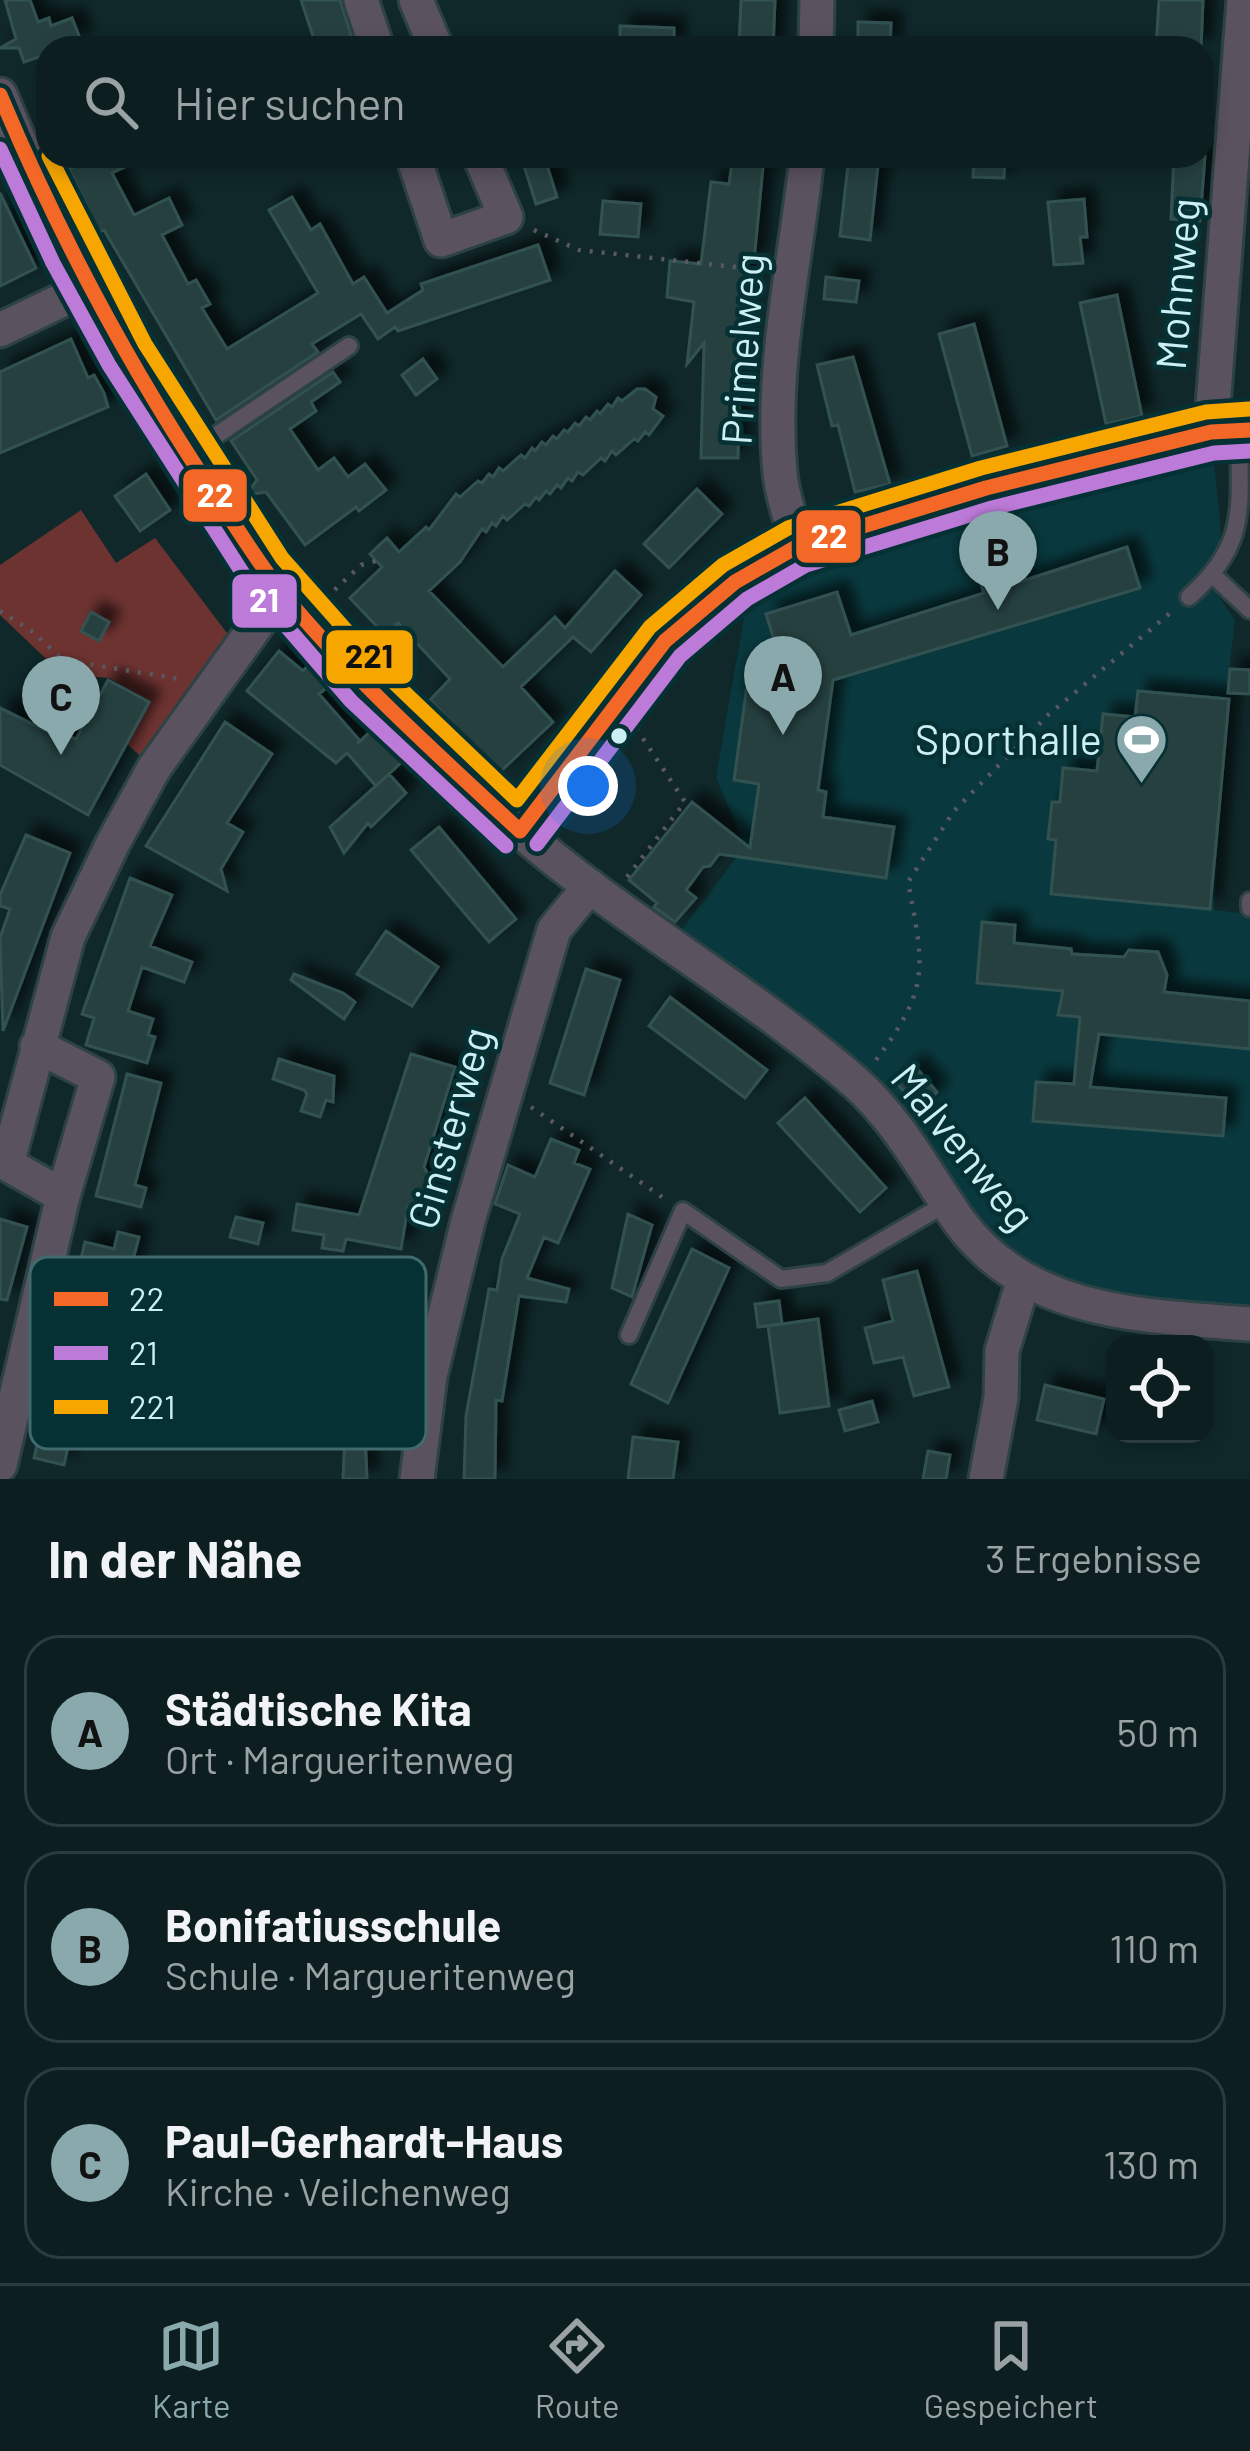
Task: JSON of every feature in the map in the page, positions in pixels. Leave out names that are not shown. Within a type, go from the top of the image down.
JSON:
[{"type":"street","points":[[361,0],[373,36]]},
{"type":"street","points":[[416,0],[431,36]]},
{"type":"street","points":[[816,36],[818,0]]},
{"type":"street","name":"Mohnweg","points":[[1233,431],[1244,0]]},
{"type":"street","name":"Malvenweg","points":[[0,95],[34,180],[163,420],[281,591],[374,697],[520,830],[599,893],[724,979],[857,1084],[905,1140],[985,1253],[1023,1282],[1054,1295],[1140,1316],[1250,1324]]},
{"type":"street","points":[[417,168],[441,240],[506,218],[485,168]]},
{"type":"street","name":"Primelweg","points":[[798,546],[780,477],[778,407],[805,168]]},
{"type":"street","points":[[0,329],[89,287]]},
{"type":"street","points":[[520,830],[665,641],[706,603],[798,546],[986,488],[1233,431]]},
{"type":"street","points":[[63,1196],[7,1164],[68,937],[154,768],[281,591]]},
{"type":"street","name":"Ginsterweg","points":[[426,1408],[468,1221],[554,930],[599,893]]},
{"type":"street","points":[[37,1046],[98,1077],[49,1257]]},
{"type":"street","points":[[986,1479],[1001,1398],[1003,1351],[1023,1282]]},
{"type":"street","points":[[0,1465],[30,1337]]},
{"type":"street","name":"Ginsterweg","points":[[417,1479],[421,1449]]},
{"type":"lane","points":[[187,454],[350,346]]},
{"type":"lane","points":[[1189,598],[1214,576],[1239,530],[1233,431]]},
{"type":"lane","points":[[1214,576],[1250,610]]},
{"type":"lane","points":[[628,1335],[683,1211],[781,1279],[827,1273],[947,1202]]},
{"type":"path","points":[[506,218],[580,250],[790,273]]},
{"type":"path","points":[[305,618],[361,565],[376,561]]},
{"type":"path","points":[[857,1084],[905,1021],[923,963],[908,882],[954,811],[1048,715],[1189,598]]},
{"type":"path","points":[[0,611],[33,632],[63,660],[214,684]]},
{"type":"path","points":[[599,893],[685,802],[619,701]]},
{"type":"path","points":[[507,1090],[683,1211]]},
{"type":"shaded area","points":[[1211,432],[1221,532],[1213,589],[1235,620],[1214,910],[1250,914],[1250,1324],[1023,1282],[906,1140],[671,944],[745,846],[716,777],[752,572]]},
{"type":"shaded area","points":[[81,510],[116,563],[155,538],[239,649],[154,768],[127,744],[149,701],[109,678],[62,674],[0,615],[0,565]]},
{"type":"building","points":[[5,0],[30,0],[38,22],[49,18],[51,26],[72,18],[79,36],[36,36],[36,58],[24,62],[19,48],[0,48],[16,39]]},
{"type":"building","points":[[301,0],[340,0],[351,36],[313,36]]},
{"type":"building","points":[[741,0],[775,0],[774,36],[740,36]]},
{"type":"building","points":[[1159,0],[1203,0],[1202,36],[1157,36]]},
{"type":"building","points":[[858,22],[891,23],[890,36],[858,36]]},
{"type":"building","points":[[620,26],[674,28],[674,36],[620,36]]},
{"type":"building","points":[[123,168],[112,173],[134,215],[169,198],[182,225],[162,235],[188,284],[196,280],[210,304],[202,308],[227,349],[318,293],[269,210],[292,197],[311,230],[320,224],[353,284],[364,277],[387,313],[423,290],[421,284],[538,245],[550,280],[398,331],[395,327],[378,339],[361,314],[312,344],[318,352],[216,420],[104,230],[99,232],[69,169]]},
{"type":"building","points":[[525,168],[548,168],[557,197],[536,204]]},
{"type":"building","points":[[731,168],[763,168],[735,391],[740,391],[738,458],[701,458],[704,343],[687,364],[694,302],[667,297],[670,261],[701,264],[711,182],[729,184]]},
{"type":"building","points":[[848,168],[878,168],[870,240],[840,236]]},
{"type":"building","points":[[973,168],[1004,168],[1004,178],[973,177]]},
{"type":"building","points":[[1173,168],[1204,168],[1200,221],[1171,219]]},
{"type":"building","points":[[0,193],[36,268],[0,286]]},
{"type":"building","points":[[1084,199],[1083,263],[1054,265],[1048,202]]},
{"type":"building","points":[[603,201],[641,204],[638,237],[600,234]]},
{"type":"building","points":[[826,277],[859,281],[856,302],[824,299]]},
{"type":"building","points":[[1117,295],[1142,416],[1106,424],[1080,303]]},
{"type":"building","points":[[974,324],[1007,446],[972,456],[939,334]]},
{"type":"building","points":[[71,339],[88,378],[94,375],[108,407],[0,453],[0,372]]},
{"type":"building","points":[[853,357],[890,484],[855,492],[817,365]]},
{"type":"building","points":[[423,359],[437,379],[416,395],[402,375]]},
{"type":"building","points":[[333,372],[340,382],[311,402],[316,411],[290,429],[318,470],[334,458],[348,477],[365,464],[386,490],[305,545],[266,492],[246,495],[257,480],[231,441]]},
{"type":"building","points":[[637,389],[656,397],[653,409],[663,416],[649,435],[645,432],[616,455],[612,451],[605,461],[601,458],[583,475],[578,472],[561,488],[557,485],[550,494],[546,491],[539,500],[536,497],[507,520],[503,516],[486,532],[482,529],[460,562],[429,591],[503,667],[555,617],[565,628],[615,571],[641,595],[591,652],[573,637],[521,687],[553,722],[499,773],[430,700],[450,679],[398,623],[384,634],[350,598],[382,567],[370,554],[387,538],[399,552],[426,527],[429,530],[456,494],[460,497],[489,474],[493,477],[499,468],[503,471],[532,448],[535,451],[542,442],[546,445],[553,436],[557,439],[575,423],[579,426],[586,417],[590,420],[597,411],[600,414],[608,404],[612,407],[618,398],[622,401]]},
{"type":"building","points":[[146,474],[170,510],[140,531],[115,496]]},
{"type":"building","points":[[697,489],[722,514],[669,568],[644,544]]},
{"type":"building","points":[[1127,547],[1140,588],[833,680],[818,790],[826,792],[823,817],[894,827],[886,878],[719,854],[686,890],[696,898],[675,922],[629,880],[692,802],[750,848],[759,784],[734,780],[748,678],[788,684],[766,614],[837,592],[851,635],[984,593],[975,566],[1007,556],[1016,583]]},
{"type":"building","points":[[91,612],[109,622],[99,641],[81,631]]},
{"type":"building","points":[[279,651],[303,671],[312,661],[332,683],[319,694],[360,741],[357,744],[375,727],[406,758],[376,786],[347,753],[336,763],[247,691]]},
{"type":"building","points":[[1230,669],[1250,670],[1250,694],[1228,693]]},
{"type":"building","points":[[108,680],[149,702],[88,815],[0,765],[0,708],[51,733],[54,729],[76,739]]},
{"type":"building","name":"Sporthalle","points":[[1138,691],[1229,699],[1210,909],[1051,894],[1056,840],[1048,839],[1052,802],[1060,802],[1063,768],[1097,771],[1103,714],[1135,717]]},
{"type":"building","points":[[225,722],[272,754],[227,823],[243,832],[221,869],[227,891],[146,846]]},
{"type":"building","points":[[389,774],[406,793],[371,827],[368,823],[344,853],[330,827]]},
{"type":"building","points":[[439,827],[516,919],[489,942],[411,850]]},
{"type":"building","points":[[26,835],[70,853],[3,1031],[0,938],[10,909],[0,906],[0,895]]},
{"type":"building","points":[[130,878],[172,895],[150,946],[192,962],[184,982],[142,967],[128,1011],[153,1019],[148,1035],[155,1037],[147,1063],[86,1045],[94,1018],[82,1014]]},
{"type":"building","points":[[982,922],[1015,925],[1014,943],[1071,949],[1072,954],[1124,957],[1129,950],[1158,952],[1167,975],[1164,992],[1250,1001],[1250,1049],[1099,1034],[1090,1087],[1226,1098],[1223,1136],[1033,1121],[1036,1082],[1074,1084],[1080,1017],[1058,1015],[1063,991],[977,983]]},
{"type":"building","points":[[386,931],[438,967],[412,1006],[357,974]]},
{"type":"building","points":[[586,969],[620,980],[584,1095],[550,1083]]},
{"type":"building","points":[[294,974],[355,1002],[344,1019],[291,980]]},
{"type":"building","points":[[670,997],[767,1070],[745,1098],[649,1026]]},
{"type":"building","points":[[411,1054],[455,1067],[424,1167],[432,1182],[425,1210],[408,1207],[401,1249],[346,1239],[343,1251],[322,1248],[324,1235],[293,1230],[297,1204],[359,1215]]},
{"type":"building","points":[[279,1059],[334,1076],[333,1102],[326,1100],[320,1117],[301,1111],[304,1090],[273,1079]]},
{"type":"building","points":[[914,1065],[937,1092],[918,1109],[896,1082]]},
{"type":"building","points":[[127,1074],[161,1083],[135,1185],[146,1188],[141,1207],[96,1196]]},
{"type":"building","points":[[805,1098],[886,1188],[860,1212],[778,1123]]},
{"type":"building","points":[[551,1139],[579,1150],[574,1163],[590,1169],[558,1243],[544,1237],[527,1278],[569,1289],[566,1302],[519,1296],[502,1401],[496,1400],[495,1479],[464,1479],[466,1416],[489,1289],[497,1290],[502,1259],[520,1214],[495,1204],[508,1165],[535,1177]]},
{"type":"building","points":[[628,1214],[652,1225],[632,1297],[612,1288]]},
{"type":"building","points":[[236,1217],[263,1223],[258,1244],[230,1237]]},
{"type":"building","points":[[0,1219],[27,1227],[7,1300],[0,1299]]},
{"type":"building","points":[[118,1232],[139,1237],[134,1257],[81,1257],[85,1242],[114,1249]]},
{"type":"building","points":[[692,1249],[729,1268],[668,1403],[631,1384]]},
{"type":"building","points":[[917,1271],[949,1387],[914,1396],[903,1357],[874,1363],[865,1328],[893,1321],[883,1280]]},
{"type":"building","points":[[779,1301],[782,1324],[818,1319],[829,1406],[780,1413],[768,1326],[781,1324],[758,1327],[755,1304]]},
{"type":"building","points":[[1045,1385],[1104,1399],[1096,1434],[1037,1420]]},
{"type":"building","points":[[872,1401],[878,1422],[845,1431],[839,1410]]},
{"type":"building","points":[[633,1437],[678,1442],[673,1479],[628,1479]]},
{"type":"building","points":[[36,1449],[68,1449],[64,1465],[34,1458]]},
{"type":"building","points":[[344,1449],[366,1449],[367,1479],[343,1479]]},
{"type":"building","points":[[928,1451],[950,1455],[946,1479],[923,1479]]},
{"type":"transit line","name":"22","points":[[0,95],[70,247],[122,345],[263,568],[367,686],[520,831]]},
{"type":"transit line","name":"21","points":[[0,149],[53,263],[109,365],[249,583],[351,701],[506,846]]},
{"type":"transit line","name":"221","points":[[55,168],[145,344],[282,558],[382,671],[517,800],[650,627],[723,565],[788,528],[981,468],[1206,412],[1249,409]]},
{"type":"transit line","name":"22","points":[[520,831],[665,641],[735,582],[798,546],[986,488],[1211,432],[1250,430]]},
{"type":"transit line","name":"21","points":[[537,844],[680,656],[747,599],[806,565],[992,508],[1214,453],[1250,451]]},
{"type":"place","name":"Bonifatiusschule","points":[[998,610]]},
{"type":"place","name":"Städtische Kita","points":[[783,735]]},
{"type":"place","name":"Paul-Gerhardt-Haus","points":[[61,755]]},
{"type":"place","name":"Sporthalle","points":[[1141,786]]}]
